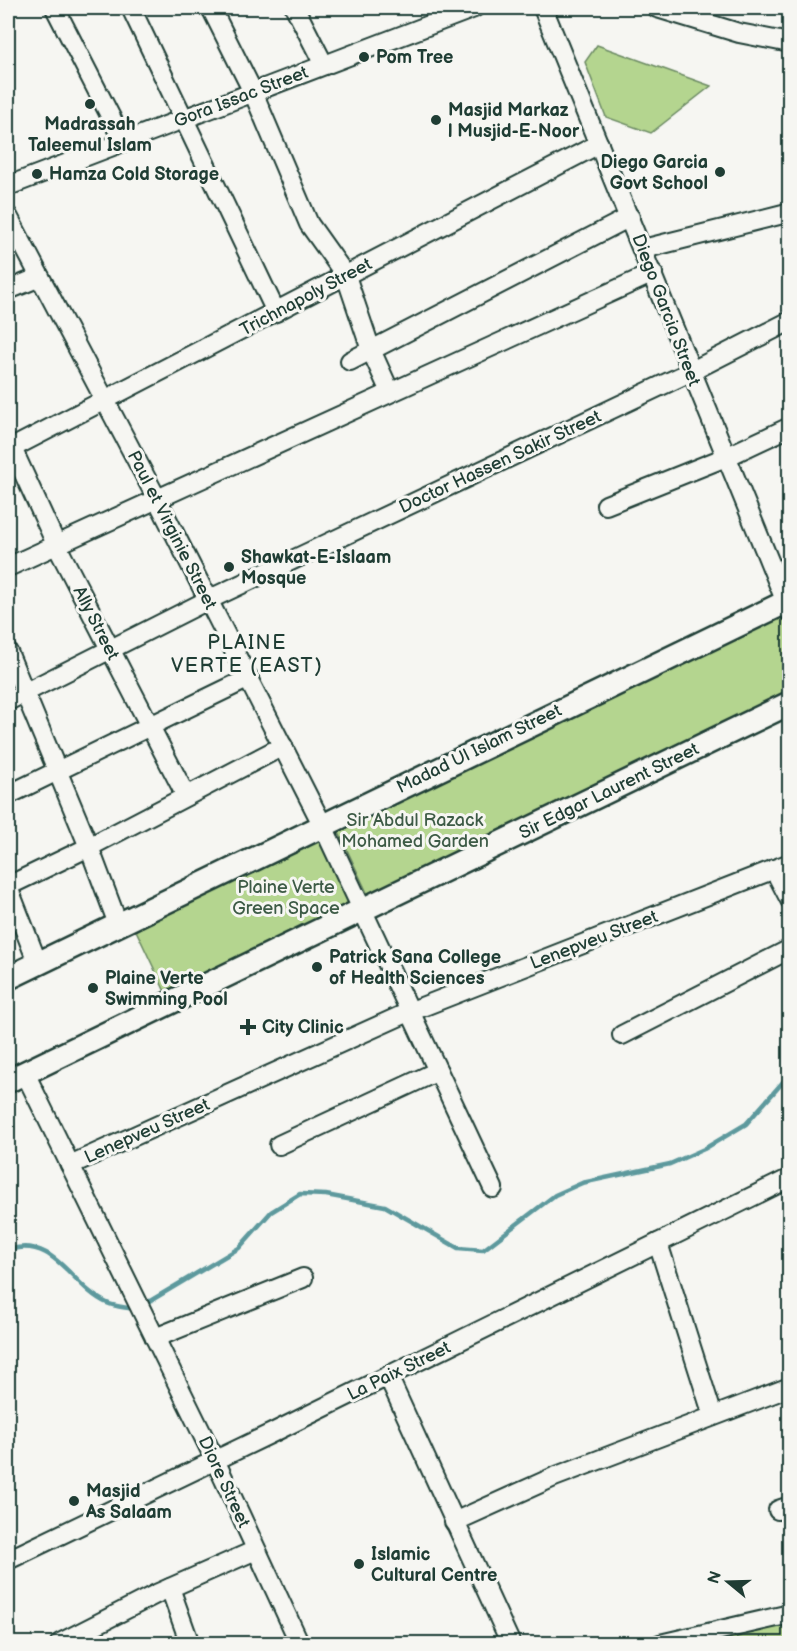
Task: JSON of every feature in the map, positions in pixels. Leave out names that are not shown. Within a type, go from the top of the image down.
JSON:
[{"type":"main road","name":"Madad Ul Islam Street","points":[[8,978],[322,824],[788,605]]},
{"type":"main road","name":"Sir Edgar Laurent Street","points":[[16,1077],[789,703]]},
{"type":"street","points":[[55,8],[123,141]]},
{"type":"street","points":[[131,8],[276,312]]},
{"type":"street","points":[[211,8],[253,92],[309,224],[346,276],[370,350],[390,392]]},
{"type":"street","points":[[295,8],[324,65]]},
{"type":"street","name":"Gora Issac Street","points":[[8,186],[474,8]]},
{"type":"street","name":"Diego Garcia Street","points":[[543,8],[653,273],[690,372],[788,605]]},
{"type":"street","points":[[657,8],[740,33],[789,41]]},
{"type":"street","name":"Trichnapoly Street","points":[[12,448],[599,144]]},
{"type":"street","points":[[643,249],[787,213]]},
{"type":"street","name":"Paul et Virginie Street","points":[[8,216],[157,499],[322,824],[493,1188]]},
{"type":"street","points":[[350,361],[630,217]]},
{"type":"street","points":[[8,567],[653,273]]},
{"type":"street","points":[[8,290],[40,277]]},
{"type":"street","name":"Doctor Hassen Sakir Street","points":[[8,701],[208,600],[690,372],[789,321]]},
{"type":"street","points":[[606,505],[726,457],[789,427]]},
{"type":"street","name":"Ally Street","points":[[12,448],[57,546],[186,796]]},
{"type":"street","points":[[8,652],[89,847],[118,924]]},
{"type":"street","points":[[8,795],[249,678]]},
{"type":"street","points":[[38,964],[8,886],[89,847],[283,746]]},
{"type":"street","points":[[782,866],[789,900]]},
{"type":"street","name":"Lenepveu Street","points":[[70,1165],[409,1012],[782,866]]},
{"type":"street","points":[[622,1035],[789,949]]},
{"type":"street","points":[[279,1145],[438,1071]]},
{"type":"street","points":[[16,1077],[70,1165]]},
{"type":"street","name":"Diore Street","points":[[70,1165],[215,1460],[300,1644]]},
{"type":"street","name":"La Paix Street","points":[[8,1560],[789,1178]]},
{"type":"street","points":[[658,1243],[713,1416]]},
{"type":"street","points":[[155,1338],[303,1278]]},
{"type":"street","points":[[388,1376],[511,1644]]},
{"type":"street","points":[[454,1522],[554,1477],[789,1387]]},
{"type":"street","points":[[60,1643],[170,1588],[256,1551]]},
{"type":"street","points":[[170,1588],[187,1642]]},
{"type":"street","points":[[660,1644],[789,1614]]},
{"type":"green space","points":[[597,45],[711,86],[651,133],[606,117],[585,62]]},
{"type":"green space","name":"Sir Abdul Razack Mohamed Garden","points":[[781,611],[789,628],[789,693],[370,899],[334,822]]},
{"type":"green space","name":"Plaine Verte Green Space","points":[[323,833],[359,910],[169,1000],[133,924]]},
{"type":"green space","points":[[788,1624],[789,1643],[702,1644]]},
{"type":"waterway","points":[[145,1304],[239,1248],[271,1212],[300,1194],[326,1195],[385,1206],[458,1248],[483,1250],[555,1195],[582,1183],[670,1164],[704,1149],[746,1124],[790,1074]]},
{"type":"waterway","points":[[8,1250],[25,1247],[39,1250],[62,1265],[94,1296],[110,1304],[134,1309]]},
{"type":"place","name":"Pom Tree","points":[[364,57]]},
{"type":"place","name":"Madrassah Taleemul Islam","points":[[90,104]]},
{"type":"place","name":"Masjid Markaz | Musjid-E-Noor","points":[[436,120]]},
{"type":"place","name":"Diego Garcia Govt School","points":[[720,172]]},
{"type":"place","name":"Hamza Cold Storage","points":[[37,174]]},
{"type":"place","name":"Shawkat-E-Islaam Mosque","points":[[229,567]]},
{"type":"place","name":"Patrick Sana College of Health Sciences","points":[[317,967]]},
{"type":"place","name":"Plaine Verte Swimming Pool","points":[[93,988]]},
{"type":"place","name":"City Clinic","points":[[248,1027]]},
{"type":"place","name":"Masjid As Salaam","points":[[74,1501]]},
{"type":"place","name":"Islamic Cultural Centre","points":[[359,1564]]},
{"type":"district","name":"PLAINE VERTE (EAST)","points":[[247,654]]}]
